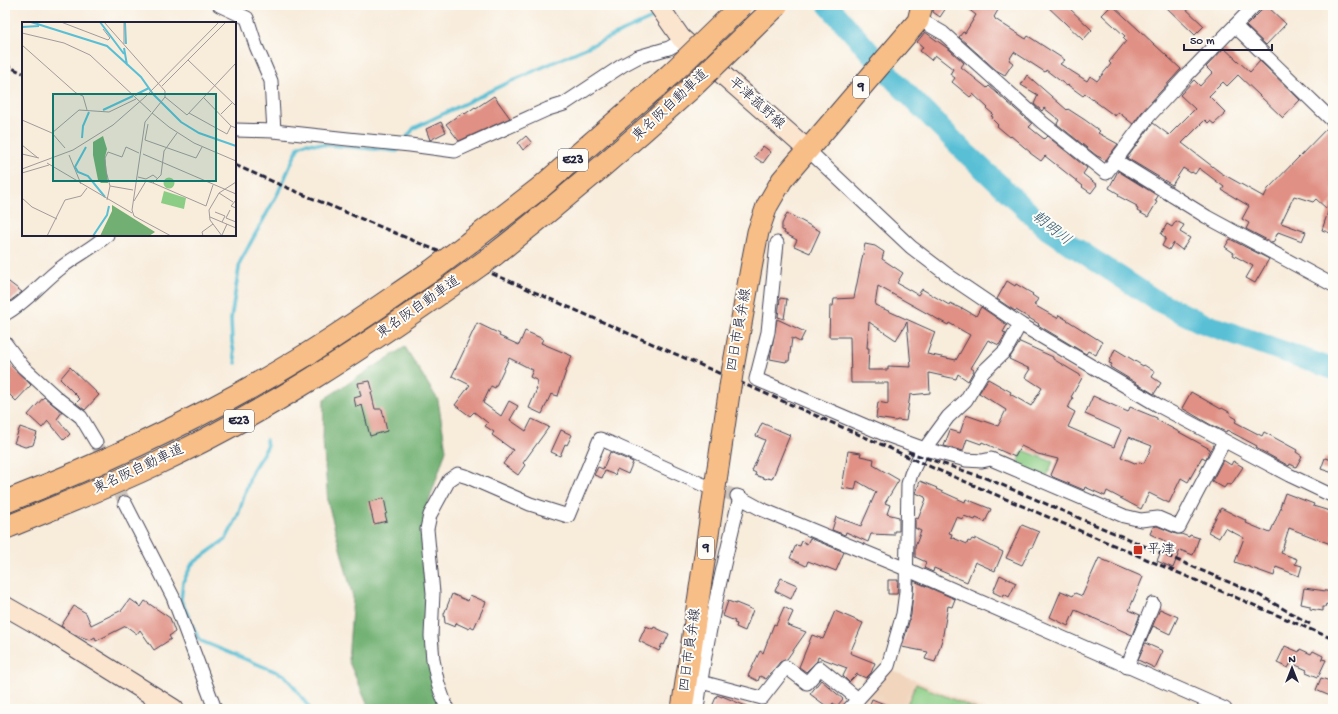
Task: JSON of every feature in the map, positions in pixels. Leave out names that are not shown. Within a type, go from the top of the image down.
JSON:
[{"type":"highway","name":"東名阪自動車道","points":[[5,502],[71,476],[224,402],[301,358],[430,272],[540,188],[611,128],[672,73],[742,5]]},
{"type":"highway","name":"東名阪自動車道","points":[[5,528],[75,500],[158,463],[235,423],[323,373],[388,330],[494,255],[564,199],[690,90],[777,5]]},
{"type":"main road","name":"平津菰野線","points":[[658,5],[681,38],[812,144]]},
{"type":"main road","name":"四日市員弁線","points":[[682,709],[731,378],[758,232],[767,206],[782,180],[915,21]]},
{"type":"main road","points":[[5,606],[52,633],[174,709]]},
{"type":"street","points":[[219,5],[246,18],[270,81],[274,131]]},
{"type":"street","points":[[915,21],[924,22],[943,33],[1043,123],[1106,173],[1148,117],[1255,5]]},
{"type":"street","points":[[1235,26],[1333,121]]},
{"type":"street","points":[[236,130],[274,131],[410,144],[455,151],[548,109],[564,104],[623,65],[638,57],[668,48],[676,44],[681,38]]},
{"type":"street","points":[[812,144],[911,247],[949,276],[1020,324],[1161,407],[1289,475],[1333,496]]},
{"type":"street","points":[[1115,160],[1207,217],[1333,285]]},
{"type":"street","points":[[5,314],[16,308],[40,284],[63,266],[88,251],[106,236]]},
{"type":"street","points":[[777,243],[768,332],[756,379],[889,436],[925,449],[966,460],[982,461],[991,459],[1124,516],[1141,520],[1158,518],[1179,527],[1224,441]]},
{"type":"street","points":[[849,709],[888,666],[903,614],[906,591],[908,484],[911,474],[917,461],[948,417],[966,400],[982,372],[1006,350],[1020,324]]},
{"type":"street","points":[[5,343],[23,367],[58,399],[81,417],[96,442]]},
{"type":"street","points":[[447,709],[438,684],[433,660],[431,636],[433,593],[427,529],[430,515],[449,480],[458,474],[468,476],[530,504],[568,516],[600,439],[708,486]]},
{"type":"street","points":[[697,709],[717,593],[738,496],[760,509],[906,569],[1225,709]]},
{"type":"street","points":[[126,503],[173,597],[215,709]]},
{"type":"street","points":[[1127,667],[1153,604]]},
{"type":"street","points":[[701,682],[762,698],[786,667],[807,683],[820,668],[858,699]]},
{"type":"shaded area","points":[[889,669],[984,709],[856,709]]},
{"type":"green space","points":[[405,347],[438,400],[446,450],[424,516],[438,674],[446,709],[369,708],[348,660],[353,597],[328,503],[323,440],[324,399]]},
{"type":"green space","points":[[1023,450],[1053,462],[1046,478],[1017,465]]},
{"type":"green space","points":[[916,684],[976,709],[905,709]]},
{"type":"building","points":[[934,5],[948,5],[940,17],[933,12]]},
{"type":"building","points":[[963,5],[1001,5],[994,17],[995,19],[1026,39],[1028,36],[1065,60],[1060,64],[1087,81],[1090,76],[1097,81],[1111,64],[1109,62],[1126,41],[1123,38],[1125,36],[1102,15],[1112,5],[1181,69],[1133,124],[1118,112],[1115,116],[1085,94],[1083,96],[1046,70],[1045,72],[1014,52],[1009,60],[1013,63],[1005,75],[996,70],[959,37],[963,32],[965,33],[976,15]]},
{"type":"building","points":[[1046,5],[1066,5],[1092,30],[1083,40]]},
{"type":"building","points":[[1164,5],[1182,5],[1204,26],[1195,35]]},
{"type":"building","points":[[1263,5],[1266,5],[1286,24],[1266,45],[1246,26],[1261,11]]},
{"type":"building","points":[[925,32],[950,50],[964,63],[961,67],[987,88],[989,86],[1032,124],[1029,127],[1044,139],[1047,136],[1087,168],[1083,174],[1097,185],[1091,193],[1045,156],[1041,161],[997,126],[998,125],[991,116],[993,114],[987,109],[988,108],[973,94],[970,97],[952,82],[955,78],[950,74],[953,69],[935,55],[931,60],[920,51],[923,47],[917,42]]},
{"type":"building","points":[[1224,48],[1250,72],[1260,61],[1300,100],[1283,118],[1238,75],[1227,86],[1223,82],[1209,96],[1226,113],[1214,124],[1210,121],[1208,123],[1205,120],[1182,143],[1221,173],[1264,197],[1268,189],[1328,127],[1333,129],[1333,201],[1326,208],[1316,199],[1313,202],[1294,196],[1281,223],[1306,232],[1302,241],[1278,232],[1273,243],[1246,229],[1249,223],[1242,219],[1249,206],[1222,190],[1224,187],[1199,168],[1195,174],[1183,168],[1172,185],[1127,158],[1153,123],[1169,135],[1195,109],[1180,95],[1194,80],[1200,86],[1212,73],[1206,67]]},
{"type":"building","points":[[1027,75],[1067,110],[1068,109],[1100,131],[1098,133],[1118,144],[1106,160],[1097,156],[1057,124],[1059,120],[1044,108],[1042,111],[1034,104],[1038,95],[1021,85]]},
{"type":"building","points":[[494,96],[510,118],[459,141],[446,124],[463,112],[465,114]]},
{"type":"building","points":[[441,122],[446,132],[430,140],[426,129]]},
{"type":"building","points":[[526,136],[532,143],[523,150],[518,143]]},
{"type":"building","points":[[763,146],[771,152],[763,163],[754,157]]},
{"type":"building","points":[[1118,171],[1158,196],[1155,201],[1157,202],[1148,217],[1137,211],[1137,206],[1118,196],[1119,194],[1109,188]]},
{"type":"building","points":[[1331,203],[1333,203],[1333,234],[1322,230]]},
{"type":"building","points":[[787,213],[820,231],[810,253],[794,246],[797,240],[784,233],[785,231],[782,230],[782,224]]},
{"type":"building","points":[[1176,221],[1184,225],[1180,232],[1190,238],[1182,250],[1173,243],[1169,250],[1162,246],[1166,238],[1161,234],[1167,224],[1172,227]]},
{"type":"building","points":[[1230,239],[1269,259],[1255,283],[1246,278],[1253,266],[1233,255],[1234,253],[1225,247]]},
{"type":"building","points":[[865,244],[875,246],[884,252],[882,259],[903,273],[897,283],[918,295],[922,289],[949,305],[950,303],[976,316],[981,307],[1007,325],[1003,332],[1006,333],[999,345],[988,340],[971,368],[974,370],[968,381],[958,374],[956,379],[929,373],[930,393],[910,395],[906,421],[876,418],[878,402],[888,404],[888,383],[851,383],[850,337],[829,337],[830,306],[833,306],[834,299],[854,298]],"holes":[[[878,286],[948,325],[949,323],[970,335],[956,360],[927,354],[935,332],[875,305]],[[869,322],[896,340],[907,322],[911,367],[888,366],[888,370],[868,370],[869,348],[867,348]]]},
{"type":"building","points":[[5,279],[22,292],[5,305]]},
{"type":"building","points":[[1007,281],[1015,286],[1016,284],[1033,294],[1032,295],[1038,299],[1034,305],[1057,318],[1059,315],[1102,342],[1096,355],[1088,351],[1086,354],[997,299]]},
{"type":"building","points":[[780,298],[787,299],[784,319],[778,317]]},
{"type":"building","points":[[777,319],[805,332],[800,342],[792,338],[789,361],[786,362],[770,359]]},
{"type":"building","points":[[477,323],[500,334],[499,336],[519,345],[525,331],[543,339],[541,343],[572,356],[558,396],[551,394],[542,414],[529,408],[537,389],[538,381],[530,377],[533,370],[509,358],[495,388],[491,386],[483,403],[501,416],[509,401],[518,406],[510,420],[526,431],[532,419],[549,427],[523,463],[525,465],[518,475],[503,464],[513,450],[492,435],[494,432],[485,426],[488,423],[474,412],[470,416],[455,405],[470,385],[452,376]]},
{"type":"building","points":[[1020,342],[1053,357],[1053,359],[1080,375],[1082,378],[1071,397],[1073,398],[1068,408],[1075,412],[1068,427],[1114,447],[1121,430],[1085,414],[1093,396],[1128,412],[1130,407],[1157,418],[1157,420],[1210,449],[1206,459],[1202,457],[1188,482],[1181,478],[1169,503],[1149,493],[1141,509],[1107,491],[1105,496],[1085,487],[1084,490],[1053,477],[1051,475],[1058,459],[1038,454],[1021,446],[1015,457],[982,442],[981,444],[967,439],[963,451],[944,446],[950,430],[960,433],[966,415],[998,426],[1006,410],[979,393],[988,379],[1011,392],[1010,394],[1031,406],[1042,388],[1025,377],[1030,369],[1009,359]],"holes":[[[1129,437],[1152,446],[1144,463],[1139,462],[1137,464],[1121,457]]]},
{"type":"building","points":[[1115,349],[1155,372],[1152,377],[1161,383],[1154,394],[1110,367],[1112,364],[1109,363]]},
{"type":"building","points":[[5,360],[31,385],[16,401],[5,390]]},
{"type":"building","points":[[70,367],[99,395],[85,410],[76,403],[80,399],[60,379]]},
{"type":"building","points":[[370,381],[375,409],[382,409],[387,431],[370,436],[362,405],[356,407],[354,398],[361,396],[358,383]]},
{"type":"building","points":[[1191,392],[1231,413],[1230,415],[1237,419],[1235,422],[1262,436],[1264,432],[1297,450],[1296,452],[1302,456],[1296,467],[1290,464],[1289,466],[1256,448],[1257,446],[1227,430],[1226,432],[1211,425],[1182,408]]},
{"type":"building","points":[[44,397],[62,412],[57,419],[70,434],[64,440],[48,421],[42,428],[28,415]]},
{"type":"building","points":[[762,423],[790,435],[772,479],[766,479],[755,475],[756,473],[752,471],[765,440],[756,436]]},
{"type":"building","points":[[20,427],[37,433],[33,445],[25,447],[14,443]]},
{"type":"building","points":[[561,430],[572,435],[567,445],[565,444],[560,456],[551,452]]},
{"type":"building","points":[[848,451],[861,453],[860,456],[874,459],[873,465],[899,480],[885,503],[890,505],[887,514],[899,517],[899,531],[894,531],[894,535],[871,534],[868,542],[846,532],[845,535],[832,530],[836,517],[861,526],[876,492],[857,481],[855,490],[842,488]]},
{"type":"building","points":[[610,452],[633,462],[628,474],[617,469],[615,475],[605,471],[602,478],[594,475],[598,467],[603,469]]},
{"type":"building","points":[[1325,458],[1333,460],[1333,473],[1321,469]]},
{"type":"building","points":[[1223,460],[1231,465],[1233,461],[1243,467],[1231,485],[1227,484],[1224,488],[1212,481]]},
{"type":"building","points":[[920,481],[965,502],[966,499],[991,509],[985,522],[976,518],[975,520],[964,516],[963,519],[956,517],[949,533],[952,534],[951,537],[967,544],[968,541],[970,542],[972,539],[975,540],[975,538],[1003,552],[995,571],[975,562],[967,582],[934,568],[933,572],[924,568],[926,562],[915,557],[915,547],[921,531],[915,528],[915,519],[918,519],[926,499],[925,497],[916,493]]},
{"type":"building","points":[[1285,493],[1314,504],[1313,506],[1333,512],[1333,545],[1289,528],[1281,553],[1297,559],[1295,564],[1302,566],[1299,576],[1276,567],[1274,576],[1235,562],[1244,538],[1225,528],[1219,538],[1208,532],[1221,508],[1247,521],[1246,523],[1270,533],[1281,508],[1280,507]]},
{"type":"building","points":[[384,498],[387,521],[374,524],[369,502]]},
{"type":"building","points":[[1022,525],[1039,532],[1022,565],[1006,558]]},
{"type":"building","points":[[1157,526],[1176,534],[1189,537],[1190,535],[1199,538],[1193,555],[1180,550],[1173,568],[1157,561],[1165,541],[1150,534],[1153,527]]},
{"type":"building","points":[[810,538],[844,552],[836,571],[808,561],[806,566],[790,558],[796,545],[800,546],[802,541],[807,544]]},
{"type":"building","points":[[1099,558],[1143,577],[1129,610],[1140,615],[1132,635],[1075,610],[1068,626],[1050,617],[1061,591],[1073,596],[1075,593],[1082,596]]},
{"type":"building","points":[[1000,575],[1016,583],[1009,597],[1004,594],[1003,597],[993,592]]},
{"type":"building","points":[[781,578],[797,585],[791,599],[775,591]]},
{"type":"building","points":[[888,580],[898,580],[897,594],[888,594]]},
{"type":"building","points":[[914,581],[955,599],[952,607],[948,606],[942,640],[935,662],[925,659],[928,652],[902,647],[911,615]]},
{"type":"building","points":[[1304,588],[1333,592],[1333,606],[1326,604],[1325,607],[1323,607],[1323,611],[1310,609],[1310,606],[1301,604]]},
{"type":"building","points":[[452,594],[468,601],[470,595],[486,602],[474,628],[470,626],[469,629],[456,623],[455,627],[445,623],[444,614]]},
{"type":"building","points":[[130,599],[141,607],[145,601],[170,618],[175,632],[169,636],[171,639],[154,650],[140,630],[137,634],[126,626],[96,641],[95,637],[90,640],[74,634],[61,626],[74,606],[86,613],[91,625],[122,610]]},
{"type":"building","points":[[728,601],[753,610],[745,631],[736,627],[737,624],[734,623],[735,621],[723,616]]},
{"type":"building","points":[[784,607],[793,612],[787,625],[806,632],[787,659],[780,662],[766,679],[760,676],[758,681],[748,676],[760,651],[763,653],[774,624],[776,625]]},
{"type":"building","points":[[1160,609],[1178,617],[1170,634],[1153,626],[1146,641]]},
{"type":"building","points":[[835,611],[863,623],[850,653],[875,663],[871,673],[866,678],[857,674],[849,682],[843,676],[847,668],[818,657],[817,661],[806,672],[799,667],[812,635],[823,639]]},
{"type":"building","points":[[646,626],[653,629],[654,627],[669,634],[664,645],[662,644],[659,651],[639,641]]},
{"type":"building","points":[[1145,643],[1163,651],[1155,668],[1138,660]]},
{"type":"building","points":[[1285,646],[1299,652],[1300,649],[1311,654],[1313,651],[1323,656],[1322,659],[1326,660],[1318,677],[1291,663],[1288,668],[1277,663]]},
{"type":"building","points":[[1321,678],[1333,682],[1330,696],[1316,690]]},
{"type":"building","points":[[821,680],[843,699],[837,706],[833,703],[829,708],[810,694]]},
{"type":"building","points":[[717,695],[722,696],[753,709],[711,709]]},
{"type":"building","points":[[872,699],[896,709],[868,709]]},
{"type":"waterway","points":[[668,11],[679,5]]},
{"type":"waterway","name":"朝明川","points":[[828,5],[897,83],[968,155],[1048,230],[1154,299],[1200,322],[1333,369]]},
{"type":"waterway","points":[[404,141],[414,128],[505,84],[659,15]]},
{"type":"waterway","points":[[236,363],[232,342],[231,319],[240,262],[278,193],[299,146],[306,143],[397,151],[399,148]]},
{"type":"waterway","points":[[266,440],[267,447],[252,471],[237,518],[226,539],[192,564],[183,582],[181,600],[198,638],[201,641],[284,675],[310,709]]},
{"type":"tunnel","points":[[96,442],[125,503]]},
{"type":"tunnel","points":[[708,487],[737,496]]},
{"type":"railway","points":[[5,65],[22,73]]},
{"type":"railway","points":[[236,165],[507,280],[917,461],[1333,639]]},
{"type":"railway","points":[[908,452],[988,479],[1259,595],[1310,624]]},
{"type":"place","name":"平津","points":[[1138,550]]}]
